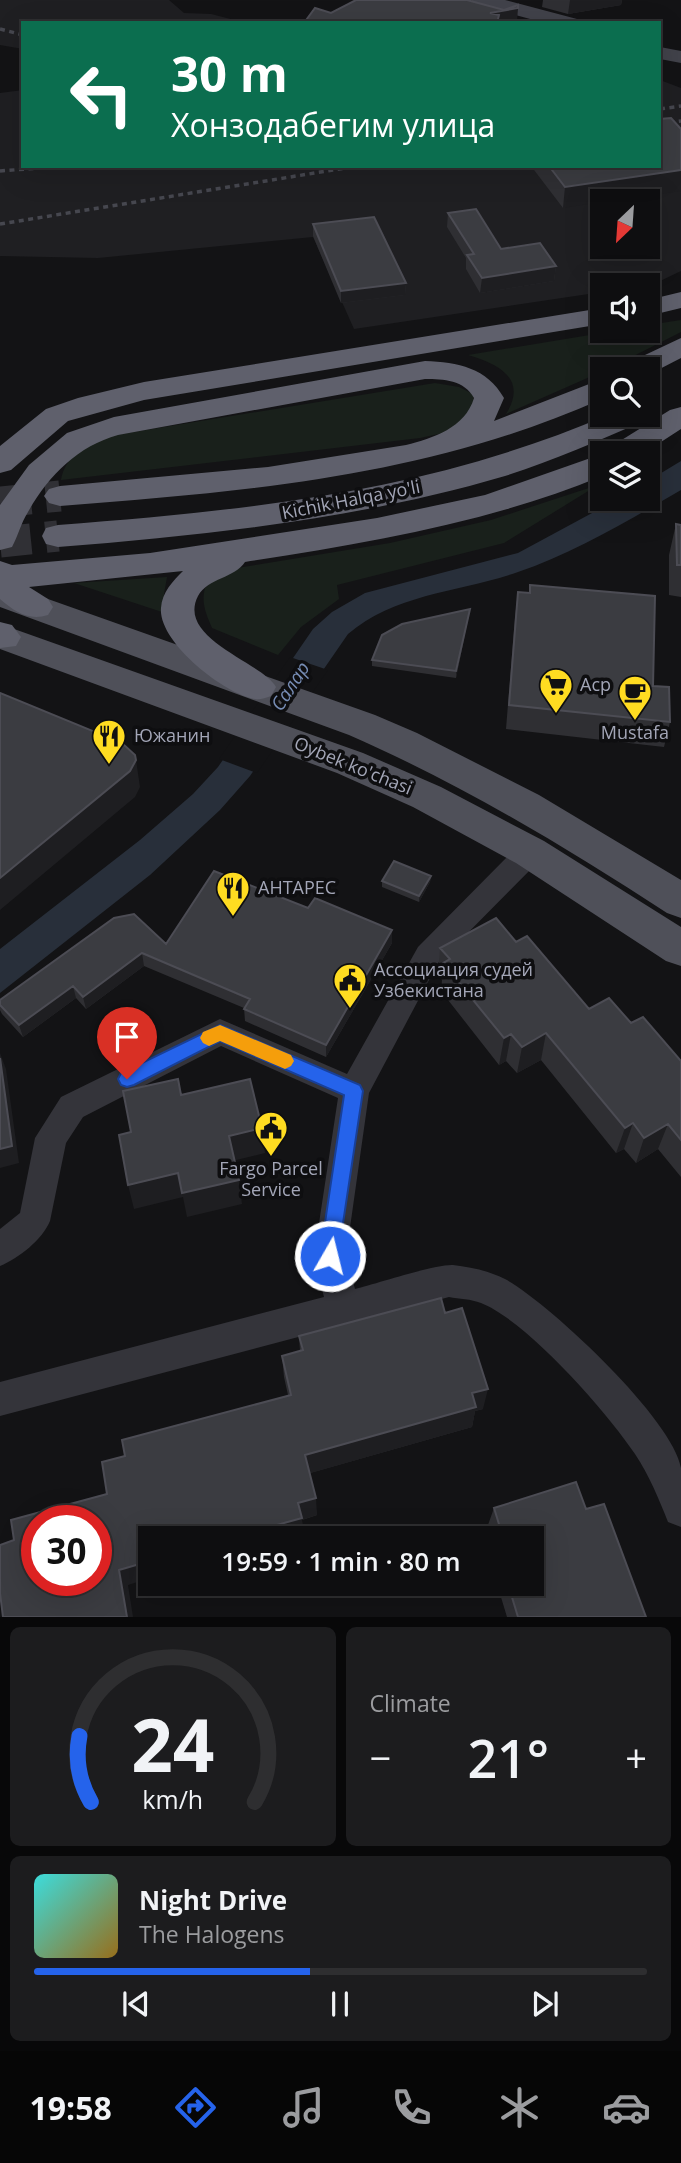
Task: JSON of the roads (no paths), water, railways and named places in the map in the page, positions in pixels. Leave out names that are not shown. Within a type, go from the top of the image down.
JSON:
[{"type":"highway","points":[[3,462],[50,419],[102,400],[273,369],[590,318]]},
{"type":"highway","points":[[660,357],[681,346]]},
{"type":"highway","points":[[0,539],[12,511],[62,451],[84,436],[114,426],[425,370],[458,374],[480,384],[489,398],[482,417],[464,432],[431,449]]},
{"type":"highway","points":[[660,401],[681,390]]},
{"type":"highway","name":"Kichik Halqa yo'li","points":[[60,496],[274,474],[431,449],[504,429],[590,394]]},
{"type":"highway","points":[[642,441],[681,416]]},
{"type":"highway","name":"Kichik Halqa yo'li","points":[[58,537],[253,518],[381,496],[538,454],[604,427]]},
{"type":"highway","points":[[0,575],[54,575],[149,565],[296,542],[471,508],[590,469]]},
{"type":"highway","points":[[258,687],[214,663],[196,646],[179,621],[180,600],[191,582],[209,568],[241,556],[296,542]]},
{"type":"highway","points":[[0,575],[14,593],[36,607]]},
{"type":"main road","points":[[481,0],[562,21]]},
{"type":"main road","points":[[457,3],[527,21]]},
{"type":"main road","points":[[661,53],[681,57]]},
{"type":"main road","points":[[0,594],[258,687],[411,746],[465,772],[574,833],[681,901]]},
{"type":"main road","name":"Oybek ko'chasi","points":[[1,636],[359,766],[427,797],[530,852],[681,949]]},
{"type":"street","points":[[343,1308],[330,1256],[354,1091],[428,955],[530,852]]},
{"type":"street","points":[[0,1250],[34,1221],[51,1138],[72,1107],[220,1032],[354,1091]]},
{"type":"street","points":[[0,1399],[449,1281],[470,1283],[513,1303],[570,1353],[648,1442],[681,1509]]},
{"type":"water","name":"Салар","points":[[681,461],[681,490],[660,502],[660,474]]},
{"type":"water","name":"Салар","points":[[596,511],[644,511],[601,535],[539,564],[496,579],[408,602],[367,620],[348,634],[250,776],[220,810],[150,875],[0,993],[0,949],[140,840],[193,794],[218,767],[313,629],[332,612],[365,593],[518,553]]},
{"type":"tunnel","points":[[0,502],[60,496]]},
{"type":"tunnel","points":[[0,542],[58,536]]},
{"type":"railway","points":[[0,29],[21,34]]},
{"type":"railway","points":[[661,109],[681,106]]},
{"type":"railway","points":[[661,124],[681,121]]},
{"type":"railway","points":[[0,171],[38,168]]},
{"type":"railway","points":[[0,224],[346,168]]},
{"type":"place","name":"Аср","points":[[556,715]]},
{"type":"place","name":"Mustafa","points":[[635,722]]},
{"type":"place","name":"Южанин","points":[[109,766]]},
{"type":"place","name":"АНТАРЕС","points":[[233,918]]},
{"type":"place","name":"Ассоциация судей Узбекистана","points":[[350,1010]]},
{"type":"place","name":"Fargo Parcel Service","points":[[271,1158]]}]
